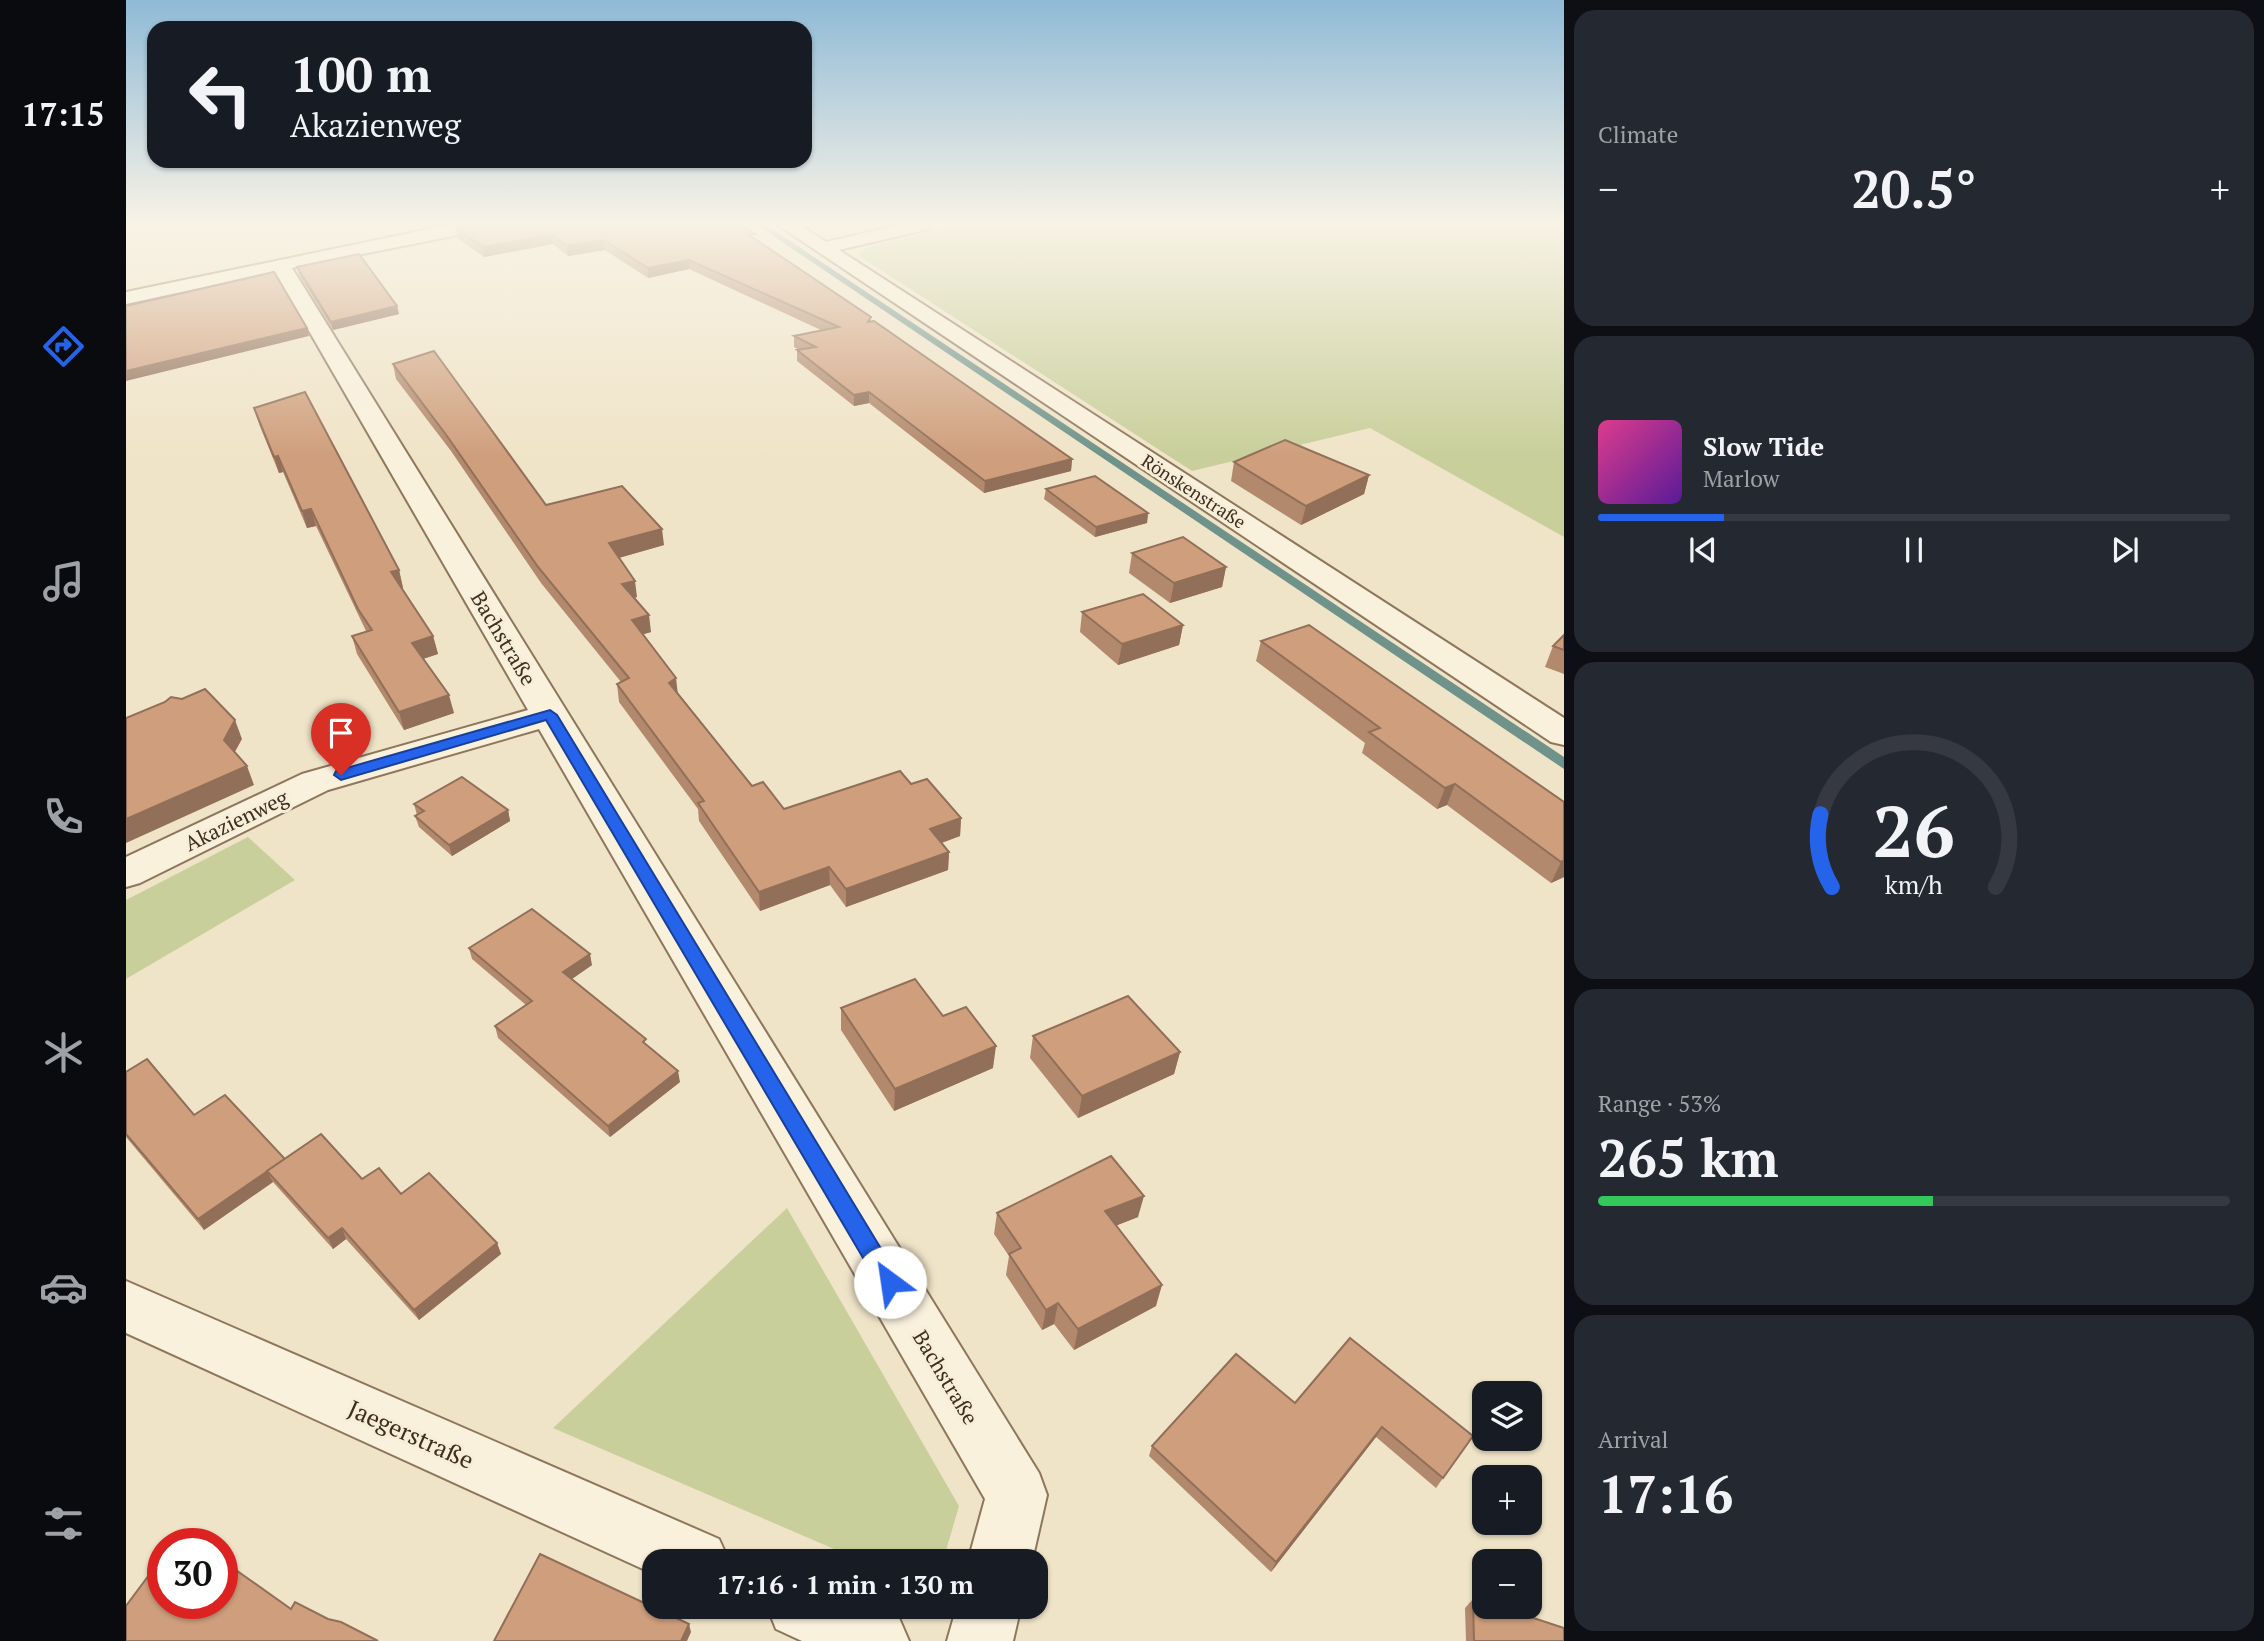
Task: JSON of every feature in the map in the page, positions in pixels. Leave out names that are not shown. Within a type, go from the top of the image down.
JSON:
[{"type":"street","name":"Bachstraße","points":[[302,302],[1017,1495],[1003,1549]]},
{"type":"street","name":"Rönskenstraße","points":[[906,302],[1564,734]]},
{"type":"street","name":"Akazienweg","points":[[126,873],[315,782],[550,715]]},
{"type":"street","name":"Jaegerstraße","points":[[126,1306],[670,1549]]},
{"type":"street","points":[[828,1619],[876,1641]]},
{"type":"street","points":[[980,1641],[986,1619]]},
{"type":"green space","points":[[930,302],[1564,302],[1564,537],[1370,428],[1192,471]]},
{"type":"green space","points":[[248,837],[295,880],[126,979],[126,900]]},
{"type":"green space","points":[[787,1208],[959,1506],[946,1549],[834,1549],[553,1428]]},
{"type":"building","points":[[145,302],[291,302],[307,328],[126,371],[126,306]]},
{"type":"building","points":[[318,302],[394,302],[397,306],[331,322]]},
{"type":"building","points":[[782,302],[848,302],[871,317],[868,322],[874,321],[1072,459],[985,481],[869,392],[854,395],[797,350],[816,347],[794,336],[839,327]]},
{"type":"building","points":[[434,351],[546,505],[622,486],[662,529],[609,543],[635,581],[622,584],[649,615],[632,620],[676,678],[669,683],[752,786],[763,782],[784,809],[900,771],[911,784],[927,779],[961,818],[930,829],[949,852],[846,889],[829,867],[759,892],[698,803],[704,801],[617,684],[629,678],[538,567],[393,364]]},
{"type":"building","points":[[305,392],[399,570],[391,572],[433,636],[412,643],[449,695],[399,712],[352,636],[372,630],[358,609],[311,509],[302,511],[278,456],[274,457],[254,408]]},
{"type":"building","points":[[1285,440],[1369,475],[1306,506],[1234,462]]},
{"type":"building","points":[[1095,476],[1148,513],[1096,527],[1046,489]]},
{"type":"building","points":[[1183,537],[1226,567],[1174,583],[1132,553]]},
{"type":"building","points":[[1143,594],[1183,625],[1122,644],[1082,612]]},
{"type":"building","points":[[1309,625],[1564,802],[1564,860],[1561,862],[1455,784],[1445,788],[1369,732],[1380,728],[1261,641]]},
{"type":"building","points":[[1564,635],[1564,650],[1553,646]]},
{"type":"building","points":[[205,689],[235,720],[224,740],[247,766],[126,819],[126,718],[171,697],[182,699]]},
{"type":"building","points":[[462,777],[508,810],[449,845],[415,816],[424,811],[414,804]]},
{"type":"building","points":[[532,909],[590,954],[563,972],[646,1039],[643,1042],[678,1071],[608,1126],[495,1026],[532,1001],[469,948]]},
{"type":"building","points":[[915,979],[943,1016],[966,1007],[996,1046],[895,1089],[841,1008]]},
{"type":"building","points":[[1128,996],[1180,1052],[1082,1096],[1033,1036]]},
{"type":"building","points":[[147,1059],[194,1115],[225,1095],[285,1159],[198,1219],[126,1134],[126,1072]]},
{"type":"building","points":[[321,1134],[362,1179],[379,1168],[401,1194],[429,1173],[497,1243],[414,1310],[342,1228],[328,1238],[267,1171]]},
{"type":"building","points":[[1111,1156],[1144,1196],[1105,1211],[1162,1285],[1078,1329],[1058,1303],[1046,1310],[1009,1254],[1021,1248],[997,1213]]},
{"type":"building","points":[[1350,1338],[1472,1437],[1443,1478],[1382,1427],[1276,1562],[1152,1446],[1236,1354],[1295,1403]]},
{"type":"building","points":[[540,1554],[642,1602],[642,1619],[678,1619],[689,1624],[681,1641],[494,1641]]},
{"type":"building","points":[[238,1571],[291,1609],[295,1602],[378,1641],[126,1641],[126,1606],[147,1578],[147,1619],[238,1619]]},
{"type":"building","points":[[1473,1619],[1537,1619],[1564,1628],[1564,1641],[1474,1641]]},
{"type":"waterway","points":[[875,302],[1564,764]]},
{"type":"route","points":[[341,775],[550,715],[890,1282]]}]
